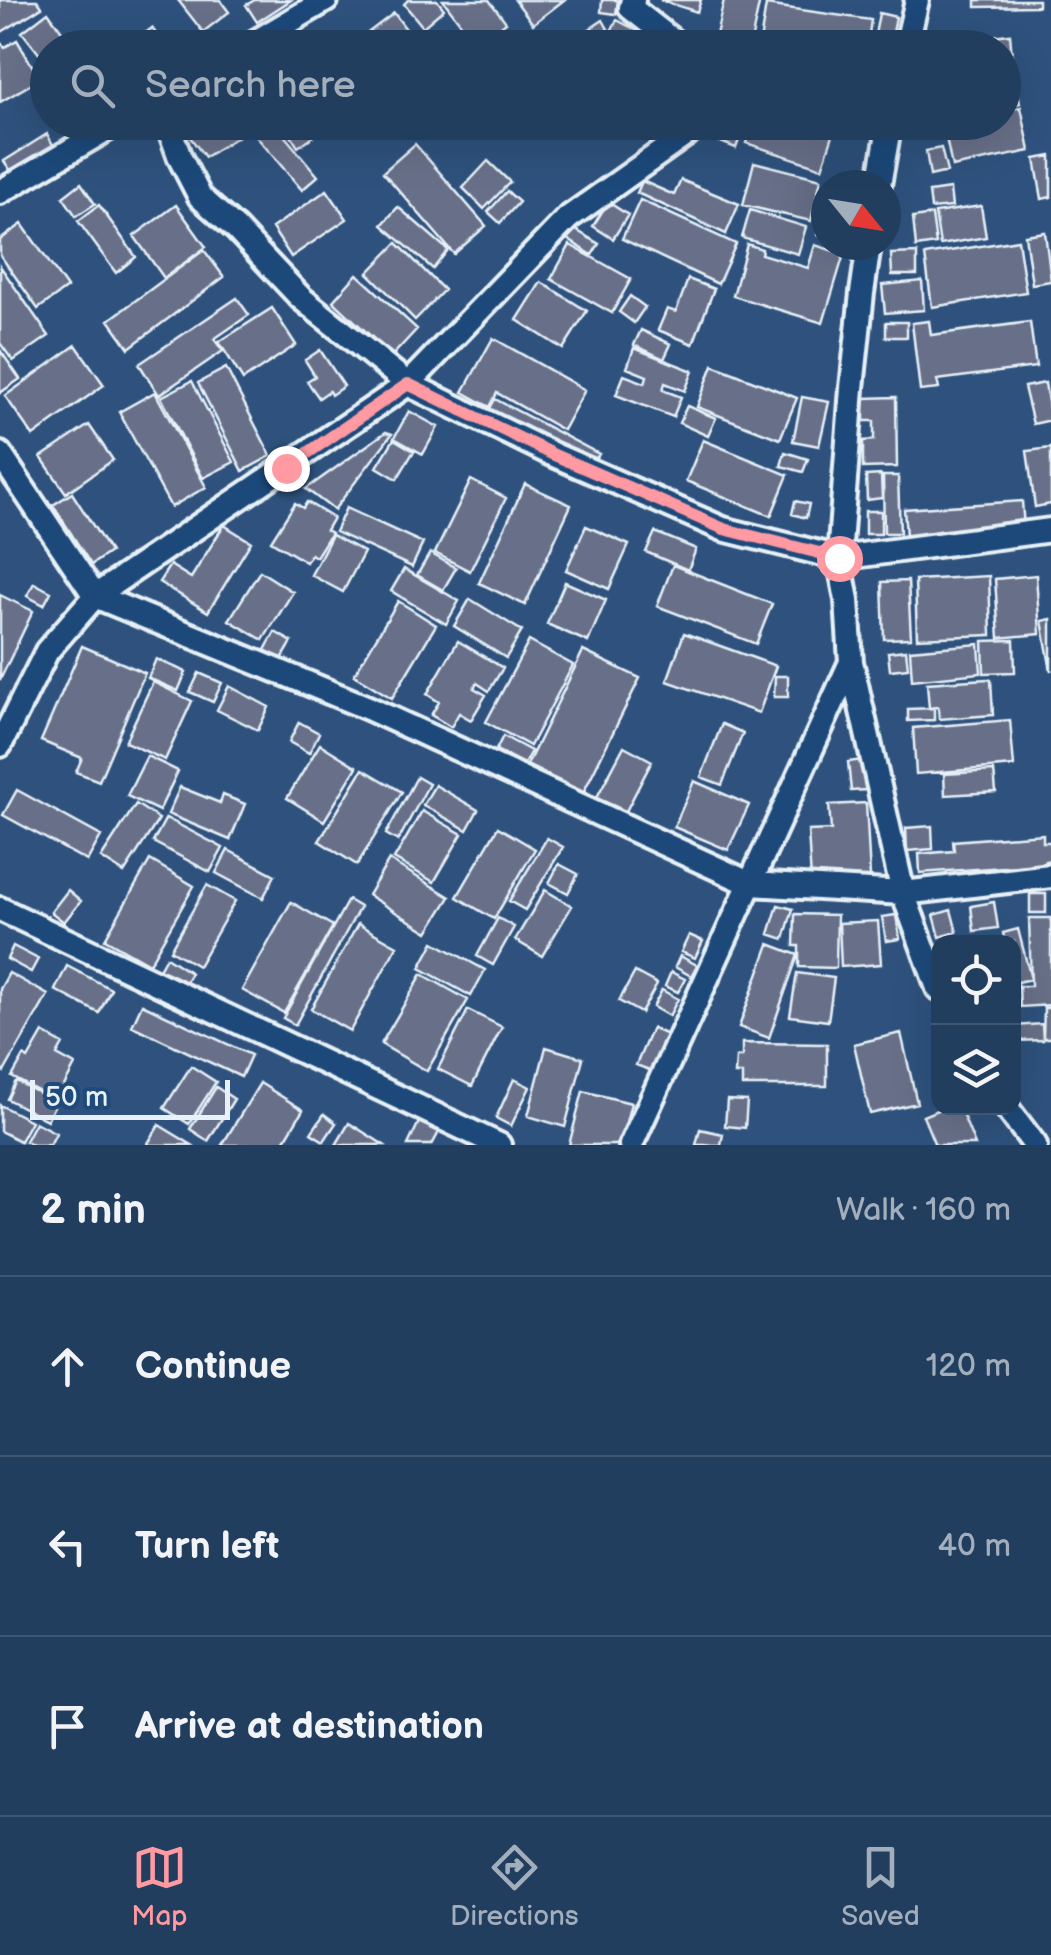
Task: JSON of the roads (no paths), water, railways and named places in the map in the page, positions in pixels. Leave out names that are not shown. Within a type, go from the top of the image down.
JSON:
[{"type":"street","points":[[275,30],[326,0]]},
{"type":"street","points":[[633,0],[632,8],[660,30]]},
{"type":"street","points":[[910,30],[917,0]]},
{"type":"street","points":[[0,192],[88,140]]},
{"type":"street","points":[[174,140],[200,197],[236,228],[302,298],[408,384],[552,454],[724,529],[839,558],[1051,530]]},
{"type":"street","points":[[0,745],[47,650],[95,596],[408,384],[568,218],[678,140]]},
{"type":"street","points":[[882,170],[887,140]]},
{"type":"street","points":[[868,260],[852,388],[839,558],[852,662],[903,893],[931,969]]},
{"type":"street","points":[[0,454],[95,596],[368,708],[751,884],[903,893],[1051,876]]},
{"type":"street","points":[[631,1145],[852,662]]},
{"type":"street","points":[[0,910],[499,1145]]},
{"type":"street","points":[[1012,1115],[1035,1145]]}]
